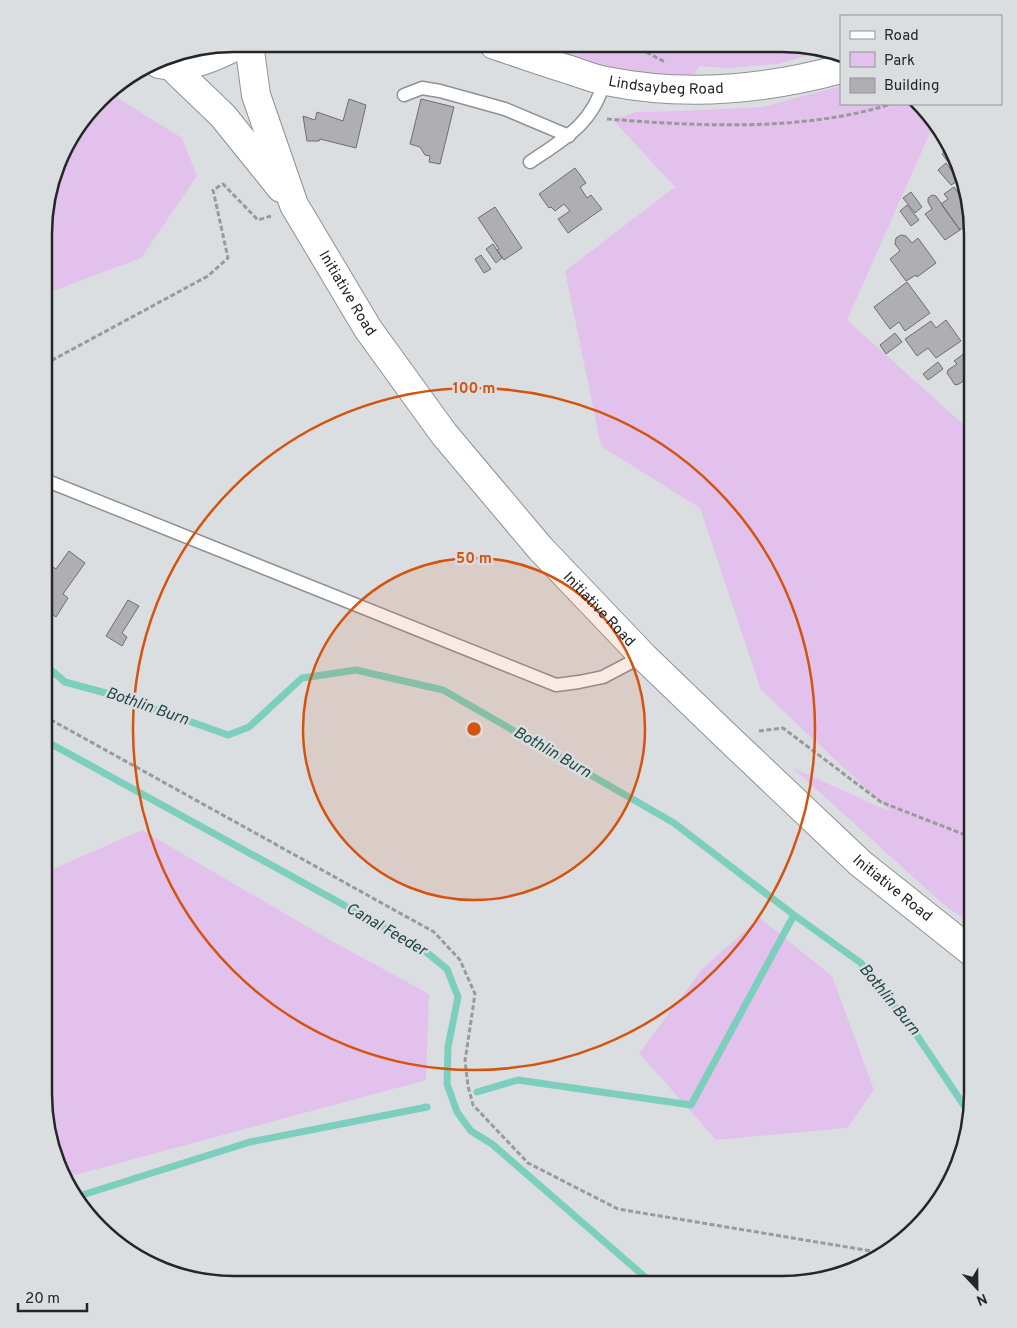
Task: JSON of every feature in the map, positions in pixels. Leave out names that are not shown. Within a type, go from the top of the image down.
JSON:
[{"type":"main road","name":"Initiative Road","points":[[250,52],[256,94],[294,205]]},
{"type":"main road","name":"Lindsaybeg Road","points":[[518,52],[604,81],[664,89],[698,91],[731,90],[772,85],[840,69]]},
{"type":"main road","points":[[170,64],[217,57],[224,53]]},
{"type":"main road","name":"Initiative Road","points":[[166,66],[224,116],[294,205],[368,329],[444,434],[540,548],[643,656],[860,862],[965,947]]},
{"type":"lane","points":[[530,162],[568,136],[591,114],[601,96],[604,81]]},
{"type":"lane","points":[[404,95],[422,88],[440,90],[505,110],[568,136]]},
{"type":"lane","points":[[52,483],[556,685],[603,677],[643,656]]},
{"type":"path","points":[[591,114],[604,119],[662,123],[719,125],[796,123],[889,105]]},
{"type":"path","points":[[52,360],[208,276],[228,258],[213,190],[223,184],[258,220],[272,216],[266,208]]},
{"type":"path","points":[[52,720],[434,932],[460,960],[475,994],[465,1061],[468,1086],[473,1104],[528,1163],[618,1208],[871,1252]]},
{"type":"path","points":[[726,736],[783,728],[881,802],[965,835]]},
{"type":"green space","points":[[550,52],[574,52],[577,55],[582,52],[782,52],[810,55],[778,64],[728,68],[699,66],[693,78],[658,77],[607,69]]},
{"type":"green space","points":[[840,86],[840,105],[910,105],[931,130],[847,320],[965,426],[965,919],[943,904],[793,768],[891,812],[761,690],[700,508],[601,446],[565,271],[675,187],[613,120],[636,112],[762,107]]},
{"type":"green space","points":[[116,97],[182,138],[197,176],[141,258],[52,291],[54,211],[62,176],[71,154],[83,134],[106,106]]},
{"type":"green space","points":[[142,830],[337,944],[429,994],[426,1080],[72,1176],[62,1152],[56,1129],[52,1093],[52,869]]},
{"type":"green space","points":[[760,918],[832,976],[874,1090],[847,1128],[716,1140],[639,1053],[703,968]]},
{"type":"building","points":[[349,99],[366,105],[356,148],[320,139],[319,141],[307,141],[303,116],[315,120],[317,112],[343,121]]},
{"type":"building","points":[[421,99],[454,107],[440,164],[429,162],[430,156],[425,155],[420,147],[410,144]]},
{"type":"building","points":[[945,152],[952,167],[942,154]]},
{"type":"building","points":[[946,163],[954,174],[956,182],[951,185],[938,170]]},
{"type":"building","points":[[575,168],[586,183],[580,187],[587,198],[591,195],[602,209],[568,233],[558,219],[570,211],[564,204],[555,211],[551,207],[549,208],[539,194]]},
{"type":"building","points":[[954,187],[960,195],[964,227],[960,230],[941,204],[948,199],[944,194]]},
{"type":"building","points":[[911,192],[922,207],[915,213],[903,198]]},
{"type":"building","points":[[932,195],[936,196],[960,230],[945,240],[925,214],[932,209],[928,198]]},
{"type":"building","points":[[907,205],[919,220],[911,226],[900,211]]},
{"type":"building","points":[[495,207],[522,248],[504,260],[497,250],[499,249],[478,218]]},
{"type":"building","points":[[901,235],[906,236],[912,243],[918,238],[936,263],[917,277],[916,275],[906,281],[890,259],[900,251],[895,244],[896,238]]},
{"type":"building","points":[[493,244],[502,258],[496,263],[486,249]]},
{"type":"building","points":[[481,255],[491,269],[484,273],[475,259]]},
{"type":"building","points":[[907,282],[930,313],[905,331],[899,322],[890,329],[874,307]]},
{"type":"building","points":[[946,320],[961,341],[936,358],[928,348],[917,356],[905,339],[931,321],[936,328]]},
{"type":"building","points":[[895,333],[902,342],[886,354],[880,345]]},
{"type":"building","points":[[965,353],[965,380],[955,385],[947,373],[948,370],[957,364],[954,361]]},
{"type":"building","points":[[938,362],[943,369],[928,380],[923,374]]},
{"type":"building","points":[[69,551],[85,563],[63,594],[68,598],[56,617],[52,614],[52,566],[56,569]]},
{"type":"building","points":[[128,600],[139,606],[122,633],[127,637],[122,646],[106,636]]},
{"type":"waterway","name":"Bothlin Burn","points":[[52,671],[65,682],[124,698],[228,735],[249,727],[302,678],[356,670],[443,690],[674,823],[794,915],[861,963],[918,1037],[964,1106]]},
{"type":"waterway","name":"Canal Feeder","points":[[52,744],[420,947],[447,969],[458,997],[448,1047],[447,1084],[457,1112],[471,1131],[492,1144],[644,1276]]},
{"type":"waterway","points":[[477,1092],[518,1080],[691,1105],[794,915]]},
{"type":"waterway","points":[[83,1195],[250,1142],[427,1107]]}]
